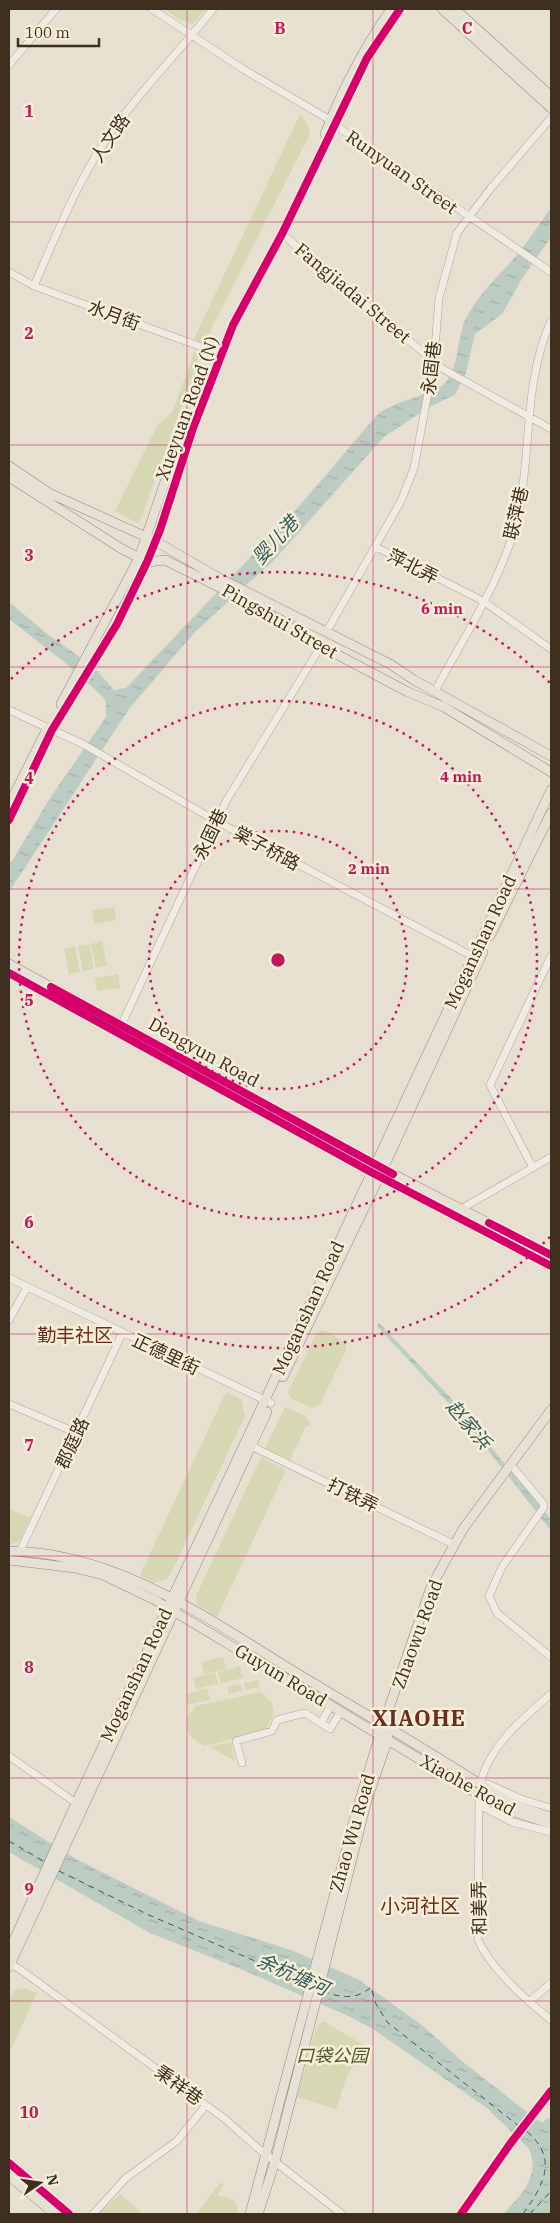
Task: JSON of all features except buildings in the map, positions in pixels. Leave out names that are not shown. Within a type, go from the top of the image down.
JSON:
[{"type":"main road","name":"Xueyuan Road (N)","points":[[218,353],[282,234],[367,45],[391,9]]},
{"type":"main road","name":"Xueyuan Road (N)","points":[[9,805],[143,560],[151,539],[169,470],[242,297],[278,233],[332,122],[367,58],[400,9]]},
{"type":"main road","points":[[442,9],[551,108]]},
{"type":"main road","points":[[455,9],[551,96]]},
{"type":"main road","name":"Pingshui Street","points":[[9,466],[49,493],[151,539],[219,582],[248,597],[327,631],[390,664],[551,756]]},
{"type":"main road","name":"Pingshui Street","points":[[9,477],[143,560],[165,560],[219,582]]},
{"type":"main road","name":"Pingshui Street","points":[[248,597],[322,646],[408,692],[444,707],[551,772]]},
{"type":"main road","name":"Xueyuan Road (N)","points":[[9,820],[50,729]]},
{"type":"main road","name":"Moganshan Road","points":[[175,1600],[377,1170],[551,790]]},
{"type":"main road","name":"Moganshan Road","points":[[377,1170],[551,813]]},
{"type":"main road","name":"Dengyun Road","points":[[9,964],[120,1028],[551,1266]]},
{"type":"main road","name":"Dengyun Road","points":[[9,973],[120,1028]]},
{"type":"main road","name":"Dengyun Road","points":[[377,1170],[551,1255]]},
{"type":"main road","name":"Moganshan Road","points":[[69,1828],[76,1803],[251,1446],[268,1402]]},
{"type":"main road","name":"Zhaowu Road","points":[[307,2020],[326,1942],[368,1800],[384,1733],[431,1587],[463,1529],[551,1410]]},
{"type":"main road","points":[[9,1551],[20,1551],[96,1564],[175,1600],[384,1733],[480,1784],[492,1797]]},
{"type":"main road","name":"Guyun Road","points":[[9,1560],[75,1568],[104,1575],[170,1610],[341,1711],[384,1733]]},
{"type":"main road","name":"Moganshan Road","points":[[69,1828],[170,1610]]},
{"type":"main road","name":"Xiaohe Road","points":[[384,1733],[479,1795],[492,1797],[551,1816]]},
{"type":"main road","name":"Xiaohe Road","points":[[492,1797],[511,1811],[551,1824]]},
{"type":"main road","points":[[9,1965],[69,1828]]},
{"type":"main road","points":[[9,1951],[38,1898]]},
{"type":"main road","points":[[250,2214],[307,2020]]},
{"type":"main road","points":[[258,2214],[275,2162],[307,2020]]},
{"type":"main road","points":[[9,2163],[69,2214]]},
{"type":"main road","points":[[9,2176],[55,2214]]},
{"type":"street","points":[[9,65],[56,9]]},
{"type":"street","name":"Runyuan Street","points":[[152,9],[243,69],[332,122],[469,218],[551,272]]},
{"type":"street","name":"人文路","points":[[34,286],[82,182],[119,121],[213,9]]},
{"type":"street","name":"永固巷","points":[[327,631],[401,501],[414,468],[422,437],[434,361],[439,298],[457,233],[490,188],[551,118]]},
{"type":"street","name":"Fangjiadai Street","points":[[282,234],[443,369],[551,429]]},
{"type":"street","name":"水月街","points":[[9,272],[34,286],[218,353]]},
{"type":"street","name":"联萍巷","points":[[435,691],[483,601],[508,549],[517,517],[524,479],[535,366],[542,340],[551,321]]},
{"type":"street","name":"萍北弄","points":[[376,547],[483,601],[551,649]]},
{"type":"street","name":"永固巷","points":[[120,1028],[216,821],[322,646]]},
{"type":"street","name":"棠子桥路","points":[[9,710],[83,744],[216,821],[474,957]]},
{"type":"street","points":[[533,1168],[490,1085],[551,956]]},
{"type":"street","points":[[461,1210],[551,1157]]},
{"type":"street","name":"正德里街","points":[[9,1278],[122,1334],[268,1402]]},
{"type":"street","points":[[9,1320],[27,1287]]},
{"type":"street","name":"郡庭路","points":[[20,1551],[122,1334]]},
{"type":"street","points":[[9,1404],[77,1433]]},
{"type":"street","name":"打铁弄","points":[[251,1446],[455,1545]]},
{"type":"street","points":[[511,1466],[543,1503],[544,1507],[502,1567],[489,1596],[498,1613],[551,1657]]},
{"type":"street","points":[[551,1694],[502,1738],[485,1766],[480,1784],[488,1784],[521,1799],[551,1808]]},
{"type":"street","points":[[321,1723],[332,1705]]},
{"type":"street","points":[[242,1763],[236,1741],[272,1731],[277,1720],[305,1713],[330,1728],[341,1711]]},
{"type":"street","points":[[9,1756],[76,1803]]},
{"type":"street","name":"和美弄","points":[[479,1795],[478,1940],[484,1953],[529,2002],[551,2020]]},
{"type":"street","points":[[479,1805],[512,1822],[551,1832]]},
{"type":"street","name":"秉祥巷","points":[[9,1965],[226,2119],[267,2156],[342,2214]]},
{"type":"street","points":[[529,2002],[551,1983]]},
{"type":"street","points":[[461,2214],[551,2091]]},
{"type":"street","points":[[93,2214],[126,2178],[145,2162],[177,2141],[203,2109]]},
{"type":"green space","points":[[164,9],[206,9],[193,24],[181,20]]},
{"type":"green space","points":[[300,114],[309,127],[310,134],[204,343],[194,339]]},
{"type":"green space","points":[[194,352],[200,354],[141,519],[137,523],[115,511],[157,426],[173,411]]},
{"type":"green space","points":[[114,907],[116,920],[94,924],[92,910]]},
{"type":"green space","points":[[102,941],[107,966],[96,968],[91,944]]},
{"type":"green space","points":[[89,944],[94,969],[83,971],[78,946]]},
{"type":"green space","points":[[75,947],[80,972],[69,974],[64,949]]},
{"type":"green space","points":[[118,974],[120,988],[97,991],[95,978]]},
{"type":"green space","points":[[320,1330],[324,1330],[345,1342],[346,1350],[320,1404],[312,1408],[290,1398],[288,1392],[316,1334]]},
{"type":"green space","points":[[226,1392],[241,1399],[245,1416],[173,1569],[167,1579],[154,1583],[140,1575]]},
{"type":"green space","points":[[285,1407],[304,1415],[310,1423],[309,1427],[306,1426],[290,1460],[265,1448]]},
{"type":"green space","points":[[261,1457],[286,1470],[217,1617],[197,1605],[196,1596]]},
{"type":"green space","points":[[9,1509],[30,1518],[19,1541],[9,1545]]},
{"type":"green space","points":[[223,1657],[226,1669],[204,1674],[201,1662]]},
{"type":"green space","points":[[240,1666],[243,1678],[221,1683],[218,1672]]},
{"type":"green space","points":[[215,1672],[218,1684],[196,1689],[193,1678]]},
{"type":"green space","points":[[258,1680],[260,1687],[246,1690],[244,1683]]},
{"type":"green space","points":[[241,1684],[242,1691],[229,1694],[227,1687]]},
{"type":"green space","points":[[207,1688],[210,1700],[188,1705],[186,1694]]},
{"type":"green space","points":[[260,1692],[270,1701],[273,1710],[265,1731],[204,1746],[193,1739],[186,1730],[188,1716],[196,1706]]},
{"type":"green space","points":[[231,1742],[235,1761],[209,1747]]},
{"type":"green space","points":[[24,1988],[37,1993],[9,2054],[9,2000],[14,1990]]},
{"type":"green space","name":"口袋公园","points":[[323,2021],[369,2048],[348,2073],[336,2109],[297,2097],[316,2027]]},
{"type":"green space","points":[[221,2182],[224,2185],[217,2195],[232,2199],[237,2206],[238,2214],[196,2214]]},
{"type":"green space","points":[[120,2194],[143,2214],[98,2214]]},
{"type":"water","name":"婴儿港","points":[[551,208],[551,237],[523,277],[502,314],[475,334],[466,373],[455,395],[431,406],[384,437],[275,559],[194,633],[129,709],[9,892],[9,866],[50,798],[106,717],[106,703],[103,697],[68,665],[9,619],[9,602],[46,633],[95,668],[114,690],[126,688],[300,505],[378,414],[394,405],[434,390],[446,382],[456,361],[462,327],[469,312],[485,290],[521,250]]},
{"type":"water","name":"赵家浜","points":[[379,1323],[470,1418],[498,1456],[551,1519],[551,1531],[466,1422],[377,1326]]},
{"type":"water","name":"余杭塘河","points":[[9,1817],[78,1860],[199,1921],[294,1951],[359,1980],[423,2026],[463,2062],[537,2120],[543,2123],[546,2118],[547,2120],[551,2116],[551,2214],[503,2214],[527,2185],[531,2177],[532,2159],[529,2149],[487,2108],[373,2029],[346,2015],[243,1970],[150,1933],[9,1852]]},
{"type":"ferry route","points":[[9,1841],[45,1862]]},
{"type":"ferry route","points":[[59,1871],[149,1915],[308,1984]]},
{"type":"ferry route","points":[[323,1991],[342,1996],[354,1996],[371,1987],[376,2004],[387,2022],[520,2127]]},
{"type":"ferry route","points":[[523,2214],[537,2192],[545,2170],[542,2150],[535,2139],[524,2129]]},
{"type":"ferry route","points":[[530,2214],[551,2191]]},
{"type":"cycle path","points":[[9,820],[52,730],[117,624],[147,562],[160,530],[193,428],[233,325],[282,234],[367,58],[400,9]]},
{"type":"cycle path","points":[[9,973],[371,1172],[551,1266]]},
{"type":"cycle path","points":[[51,987],[393,1174]]},
{"type":"cycle path","points":[[489,1223],[551,1255]]},
{"type":"cycle path","points":[[461,2214],[510,2144],[551,2091]]},
{"type":"cycle path","points":[[9,2163],[69,2214]]},
{"type":"district","name":"勤丰社区","points":[[75,1335]]},
{"type":"district","name":"XIAOHE","points":[[419,1717]]},
{"type":"district","name":"小河社区","points":[[420,1905]]}]
